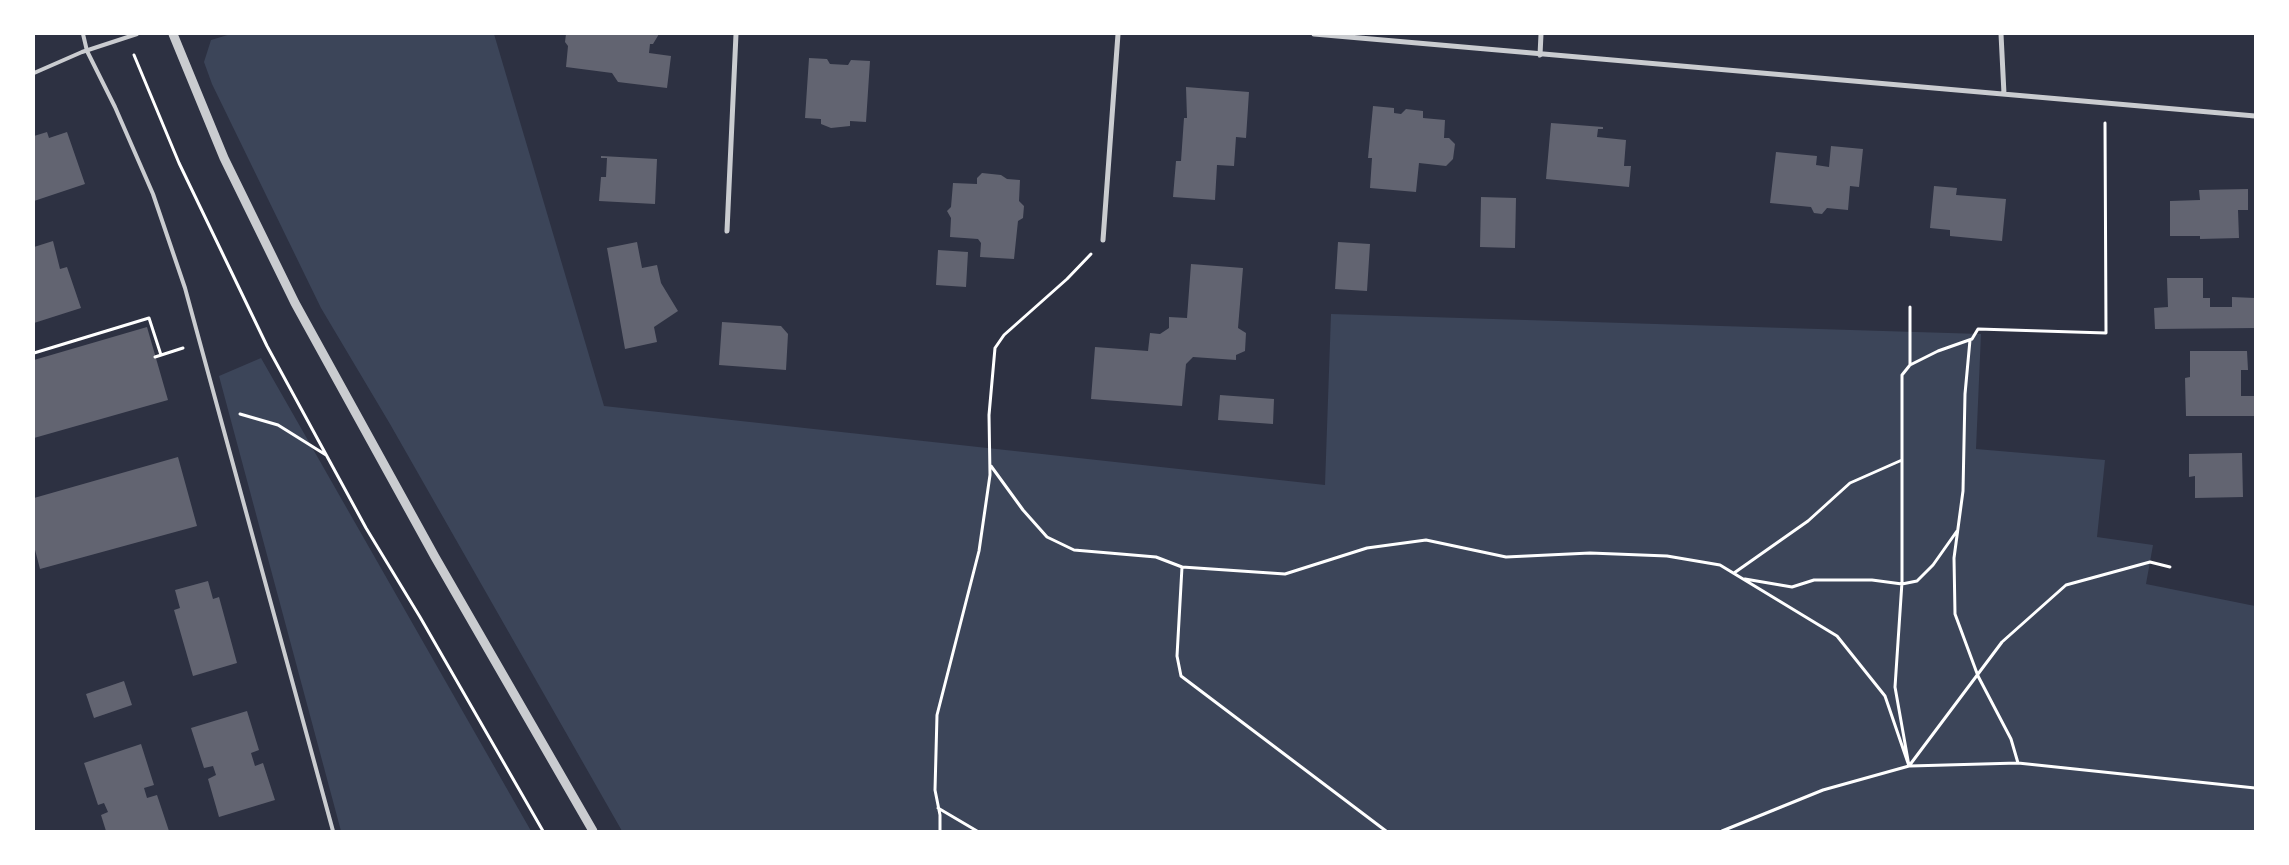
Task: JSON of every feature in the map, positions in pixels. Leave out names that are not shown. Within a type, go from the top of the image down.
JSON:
[{"type":"street","points":[[173,34],[224,158],[295,303],[435,557],[593,831]]},
{"type":"street","points":[[727,231],[736,34]]},
{"type":"street","points":[[1103,240],[1118,34]]},
{"type":"street","points":[[1314,34],[2255,116]]},
{"type":"street","points":[[1540,55],[1541,34]]},
{"type":"street","points":[[2001,34],[2004,94]]},
{"type":"lane","points":[[83,34],[87,50],[115,106],[153,194],[185,288],[333,831]]},
{"type":"lane","points":[[34,73],[87,50],[136,34]]},
{"type":"path","points":[[126,36],[179,163],[218,247],[268,346],[366,528],[542,831]]},
{"type":"path","points":[[2018,763],[2011,739],[1978,676],[1955,614],[1954,558],[1963,491],[1965,394],[1970,340],[1978,329],[2106,333],[2106,103]]},
{"type":"path","points":[[940,831],[935,790],[937,715],[978,551],[990,475],[989,416],[995,348],[1004,335],[1067,280],[1103,240]]},
{"type":"path","points":[[1910,307],[1910,365]]},
{"type":"path","points":[[34,353],[149,318],[161,355]]},
{"type":"path","points":[[1909,766],[1895,687],[1902,584],[1902,375],[1910,365],[1970,340]]},
{"type":"path","points":[[155,357],[200,342]]},
{"type":"path","points":[[218,407],[278,425],[327,455]]},
{"type":"path","points":[[1734,573],[1808,521],[1850,483],[1902,460]]},
{"type":"path","points":[[990,465],[1023,510],[1047,537],[1074,550],[1156,557],[1182,567],[1285,574],[1367,548],[1426,540],[1506,557],[1590,553],[1667,556],[1720,565],[1837,636],[1885,696],[1909,766]]},
{"type":"path","points":[[1742,578],[1792,587],[1814,580],[1872,580],[1902,584],[1917,581],[1933,565],[1958,530]]},
{"type":"path","points":[[1909,766],[2002,642],[2066,585],[2150,562],[2170,567]]},
{"type":"path","points":[[1182,567],[1177,656],[1181,676],[1386,831]]},
{"type":"path","points":[[1722,831],[1823,790],[1909,766],[2018,763],[2255,788]]},
{"type":"path","points":[[938,807],[977,831]]},
{"type":"shaded area","points":[[231,34],[494,34],[604,406],[1325,485],[1331,314],[1981,334],[1976,449],[2105,460],[2097,537],[2153,545],[2146,584],[2255,606],[2255,831],[622,831],[390,424],[321,308],[212,84],[204,62],[211,40]]},
{"type":"shaded area","points":[[261,358],[531,831],[341,831],[219,376]]},
{"type":"building","points":[[566,34],[659,34],[653,44],[650,44],[649,53],[671,56],[667,88],[618,82],[612,73],[566,67],[568,46],[565,42]]},
{"type":"building","points":[[809,58],[827,59],[830,64],[848,65],[851,60],[870,61],[866,122],[850,121],[850,126],[831,128],[821,124],[821,119],[805,118]]},
{"type":"building","points":[[1186,87],[1249,92],[1246,138],[1236,137],[1234,166],[1217,165],[1215,200],[1173,197],[1176,161],[1181,161],[1184,118],[1187,118]]},
{"type":"building","points":[[1373,106],[1394,108],[1394,113],[1401,114],[1406,109],[1423,111],[1423,118],[1445,120],[1444,138],[1449,138],[1455,144],[1453,159],[1446,166],[1419,163],[1416,192],[1370,188],[1372,158],[1368,158]]},
{"type":"building","points":[[1551,123],[1603,127],[1603,129],[1598,129],[1597,137],[1626,140],[1624,166],[1631,166],[1629,187],[1546,179]]},
{"type":"building","points":[[47,132],[49,138],[67,132],[85,184],[34,201],[34,136]]},
{"type":"building","points":[[1831,146],[1863,149],[1859,187],[1850,186],[1848,210],[1827,208],[1822,214],[1814,213],[1811,207],[1770,203],[1776,152],[1817,156],[1816,165],[1829,167]]},
{"type":"building","points":[[601,156],[657,159],[655,204],[599,201],[601,177],[606,177],[607,158],[601,158]]},
{"type":"building","points":[[982,173],[1020,180],[1019,201],[1024,206],[1023,218],[1018,221],[1014,259],[980,257],[981,243],[978,239],[950,237],[951,218],[947,211],[951,207],[953,183],[977,184],[977,178]]},
{"type":"building","points":[[1934,186],[1957,188],[1956,195],[2006,199],[2002,241],[1950,236],[1950,230],[1930,228]]},
{"type":"building","points":[[2248,189],[2248,210],[2238,210],[2239,238],[2200,239],[2200,236],[2170,236],[2170,201],[2200,200],[2199,190]]},
{"type":"building","points":[[1481,197],[1516,198],[1515,248],[1480,247]]},
{"type":"building","points":[[53,241],[60,269],[67,267],[81,308],[34,323],[34,247]]},
{"type":"building","points":[[637,242],[642,268],[657,265],[661,283],[678,311],[654,327],[657,342],[625,349],[607,248]]},
{"type":"building","points":[[1338,242],[1370,244],[1367,291],[1335,289]]},
{"type":"building","points":[[938,250],[968,252],[966,287],[936,285]]},
{"type":"building","points":[[1191,264],[1243,268],[1238,328],[1246,333],[1245,351],[1236,355],[1236,360],[1193,357],[1186,364],[1182,406],[1091,399],[1095,347],[1148,351],[1150,333],[1160,334],[1169,328],[1169,317],[1187,318]]},
{"type":"building","points":[[2167,278],[2203,278],[2203,298],[2210,298],[2210,307],[2232,307],[2232,297],[2255,298],[2255,328],[2155,329],[2154,308],[2168,307]]},
{"type":"building","points":[[722,322],[781,326],[788,334],[786,370],[719,365]]},
{"type":"building","points":[[147,327],[168,400],[34,438],[34,360]]},
{"type":"building","points":[[2190,351],[2247,351],[2248,370],[2241,370],[2241,396],[2255,396],[2255,416],[2186,416],[2185,378],[2190,377]]},
{"type":"building","points":[[1220,395],[1274,399],[1273,424],[1218,420]]},
{"type":"building","points":[[2242,453],[2243,497],[2195,498],[2195,476],[2189,477],[2189,454]]},
{"type":"building","points":[[178,457],[197,526],[40,569],[34,546],[34,498]]},
{"type":"building","points":[[208,581],[213,599],[219,597],[237,663],[193,676],[174,610],[180,608],[175,590]]},
{"type":"building","points":[[124,681],[132,705],[94,718],[86,694]]},
{"type":"building","points":[[247,711],[259,750],[251,753],[255,766],[263,763],[275,800],[219,817],[208,779],[216,775],[213,766],[204,768],[191,728]]},
{"type":"building","points":[[141,744],[154,785],[144,788],[147,798],[157,795],[169,831],[106,831],[101,815],[108,812],[104,803],[98,805],[84,763]]}]
